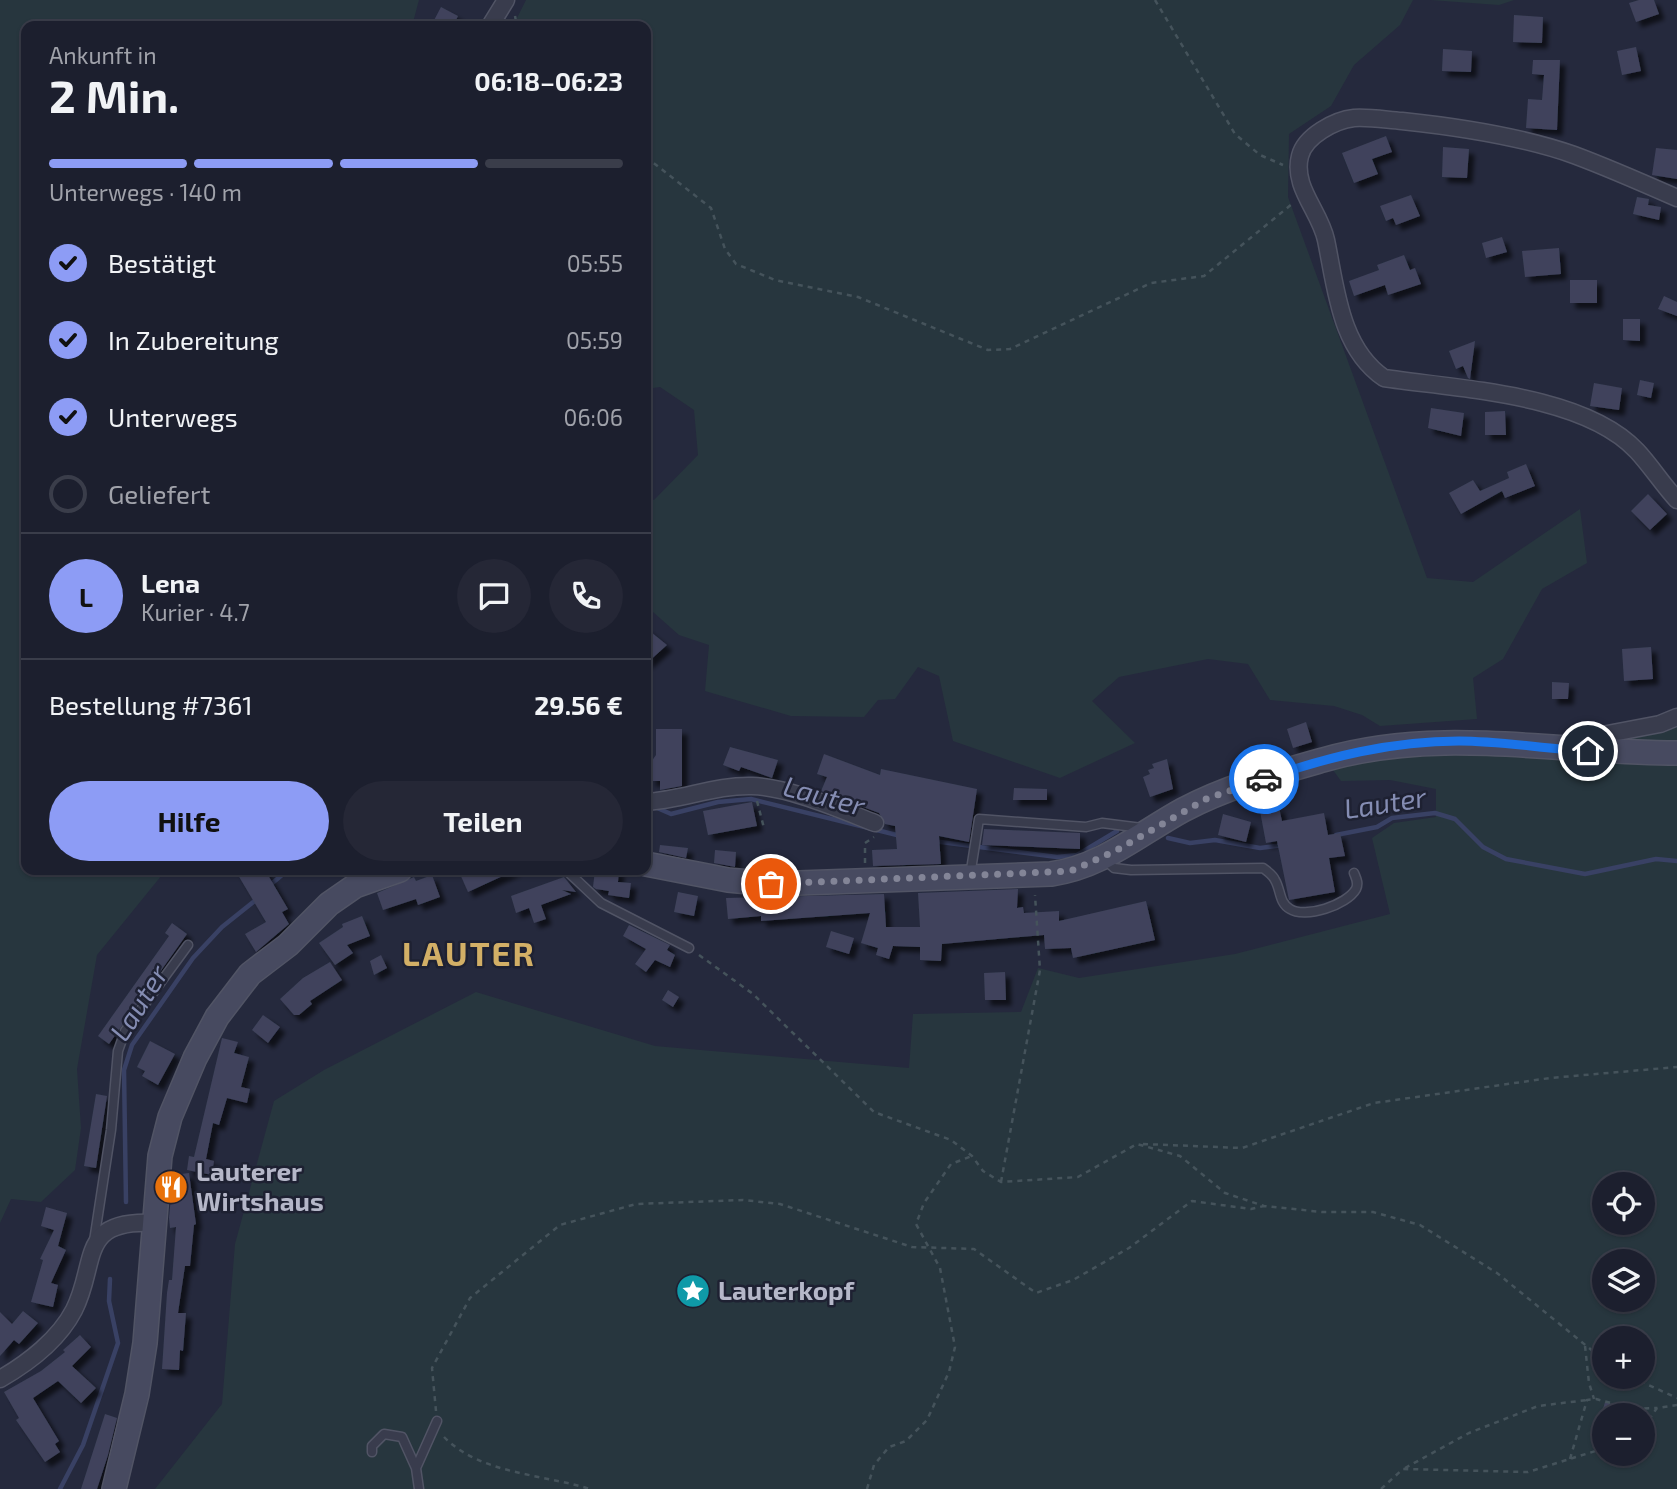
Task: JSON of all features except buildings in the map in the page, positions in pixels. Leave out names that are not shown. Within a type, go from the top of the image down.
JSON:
[{"type":"street","points":[[493,21],[506,0]]},
{"type":"street","points":[[1677,198],[1576,156],[1494,135],[1432,124],[1354,118],[1315,135],[1301,152],[1297,171],[1325,234],[1356,352],[1376,372],[1384,377],[1540,402],[1583,415],[1614,432],[1637,450],[1677,500]]},
{"type":"street","points":[[1561,750],[1581,739],[1660,724],[1677,717]]},
{"type":"street","points":[[651,865],[728,880],[771,884],[971,867],[1030,875],[1071,871],[1103,858],[1206,799],[1312,763],[1364,750],[1418,742],[1461,741],[1561,750],[1677,753]]},
{"type":"street","points":[[651,802],[716,789],[754,786],[822,804],[875,832]]},
{"type":"street","points":[[114,1489],[143,1356],[160,1156],[170,1117],[216,1017],[250,974],[288,945],[329,904],[355,886],[386,875]]},
{"type":"street","points":[[0,1379],[58,1334],[75,1308],[94,1244],[107,1232],[126,1224],[154,1223]]},
{"type":"lane","points":[[971,867],[979,819],[1086,827],[1102,823],[1152,829]]},
{"type":"lane","points":[[1103,858],[1114,868],[1130,870],[1263,868],[1275,879],[1286,906],[1299,913],[1318,910],[1346,899],[1355,890],[1354,873]]},
{"type":"lane","points":[[571,875],[601,903],[689,948]]},
{"type":"lane","points":[[94,1244],[111,1130],[118,1051],[125,1031],[188,945]]},
{"type":"lane","points":[[416,1468],[437,1421]]},
{"type":"lane","points":[[372,1452],[372,1446],[384,1434],[402,1437],[416,1468],[419,1489]]},
{"type":"path","points":[[1156,0],[1235,134],[1261,155],[1297,171]]},
{"type":"path","points":[[651,161],[711,208],[725,249],[736,264],[775,280],[858,297],[988,350],[1010,349],[1151,283],[1204,276],[1305,193]]},
{"type":"path","points":[[759,811],[764,828]]},
{"type":"path","points":[[864,878],[865,843],[875,832]]},
{"type":"path","points":[[1001,1182],[1040,970],[1037,903],[1030,875]]},
{"type":"path","points":[[689,948],[753,994],[874,1112],[951,1140],[972,1156],[983,1171],[1001,1182],[1078,1177],[1137,1144],[1242,1148],[1374,1103],[1550,1078],[1677,1067]]},
{"type":"path","points":[[1137,1144],[1180,1156],[1225,1193],[1264,1206],[1322,1212],[1373,1212],[1420,1225],[1497,1273],[1545,1309],[1592,1351]]},
{"type":"path","points":[[867,1489],[874,1465],[889,1447],[906,1441],[927,1420],[948,1372],[955,1347],[940,1268],[916,1224],[924,1203],[951,1164],[972,1156]]},
{"type":"path","points":[[590,1489],[502,1468],[459,1453],[443,1437],[437,1421],[432,1368],[470,1298],[560,1225],[636,1204],[743,1200],[780,1204],[912,1247],[974,1249],[1036,1293],[1073,1280],[1129,1248],[1192,1200],[1251,1209],[1264,1206]]},
{"type":"path","points":[[1585,1346],[1587,1376],[1594,1399]]},
{"type":"path","points":[[1655,1388],[1677,1398]]},
{"type":"path","points":[[1381,1489],[1402,1469],[1469,1433],[1538,1406],[1594,1399],[1633,1409],[1677,1405]]},
{"type":"path","points":[[1570,1459],[1587,1400]]},
{"type":"path","points":[[1402,1469],[1528,1472],[1592,1452]]},
{"type":"shaded area","points":[[0,0],[419,0],[413,21],[21,21],[21,875],[162,875],[97,955],[77,1069],[81,1128],[75,1170],[41,1202],[11,1199],[0,1223]]},
{"type":"shaded area","points":[[526,0],[1413,0],[1400,25],[1354,65],[1331,106],[1289,134],[1288,197],[1427,578],[1473,582],[1580,509],[1587,563],[1542,589],[1503,659],[1473,678],[1477,719],[1380,726],[1362,715],[1334,706],[1270,700],[1248,664],[1208,659],[1119,677],[1092,701],[1135,743],[1060,778],[953,741],[939,676],[918,667],[895,699],[878,700],[864,717],[791,716],[705,691],[709,645],[679,635],[651,612],[651,499],[654,500],[698,455],[694,410],[660,387],[651,388],[651,21],[516,21]]},
{"type":"shaded area","points":[[1430,0],[1514,0],[1499,5]]},
{"type":"shaded area","points":[[1677,717],[1677,1489],[155,1489],[222,1404],[235,1244],[274,1101],[324,1070],[476,992],[655,1046],[909,1068],[913,1014],[1021,1012],[1038,968],[1079,978],[1235,954],[1390,914],[1372,838],[1394,823],[1436,817],[1436,789],[1390,780],[1341,781],[1325,759],[1561,750]]},
{"type":"waterway","name":"Lauter","points":[[655,807],[671,814],[718,802],[751,799],[901,836]]},
{"type":"waterway","name":"Lauter","points":[[1336,835],[1377,827],[1392,818],[1435,813],[1455,819],[1483,847],[1506,859],[1585,874],[1656,859],[1677,861]]},
{"type":"waterway","name":"Lauter","points":[[933,841],[1057,857],[1077,855],[1117,831]]},
{"type":"waterway","name":"Lauter","points":[[1168,838],[1190,843],[1215,840],[1260,848],[1283,845]]},
{"type":"waterway","name":"Lauter","points":[[270,885],[282,875]]},
{"type":"waterway","name":"Lauter","points":[[126,1202],[124,1070],[132,1045],[193,958],[222,927],[257,899]]},
{"type":"waterway","name":"Lauter","points":[[60,1489],[83,1445],[118,1343],[109,1301],[110,1279]]},
{"type":"way so far","points":[[771,884],[864,878],[1030,875],[1071,871],[1086,867],[1206,799],[1264,779]]},
{"type":"place","name":"Lauterer Wirtshaus","points":[[171,1187]]},
{"type":"place","name":"Lauterkopf","points":[[693,1291]]},
{"type":"district","name":"LAUTER","points":[[469,954]]},
{"type":"route","points":[[1264,779],[1345,754],[1418,742],[1461,741],[1588,751]]}]
